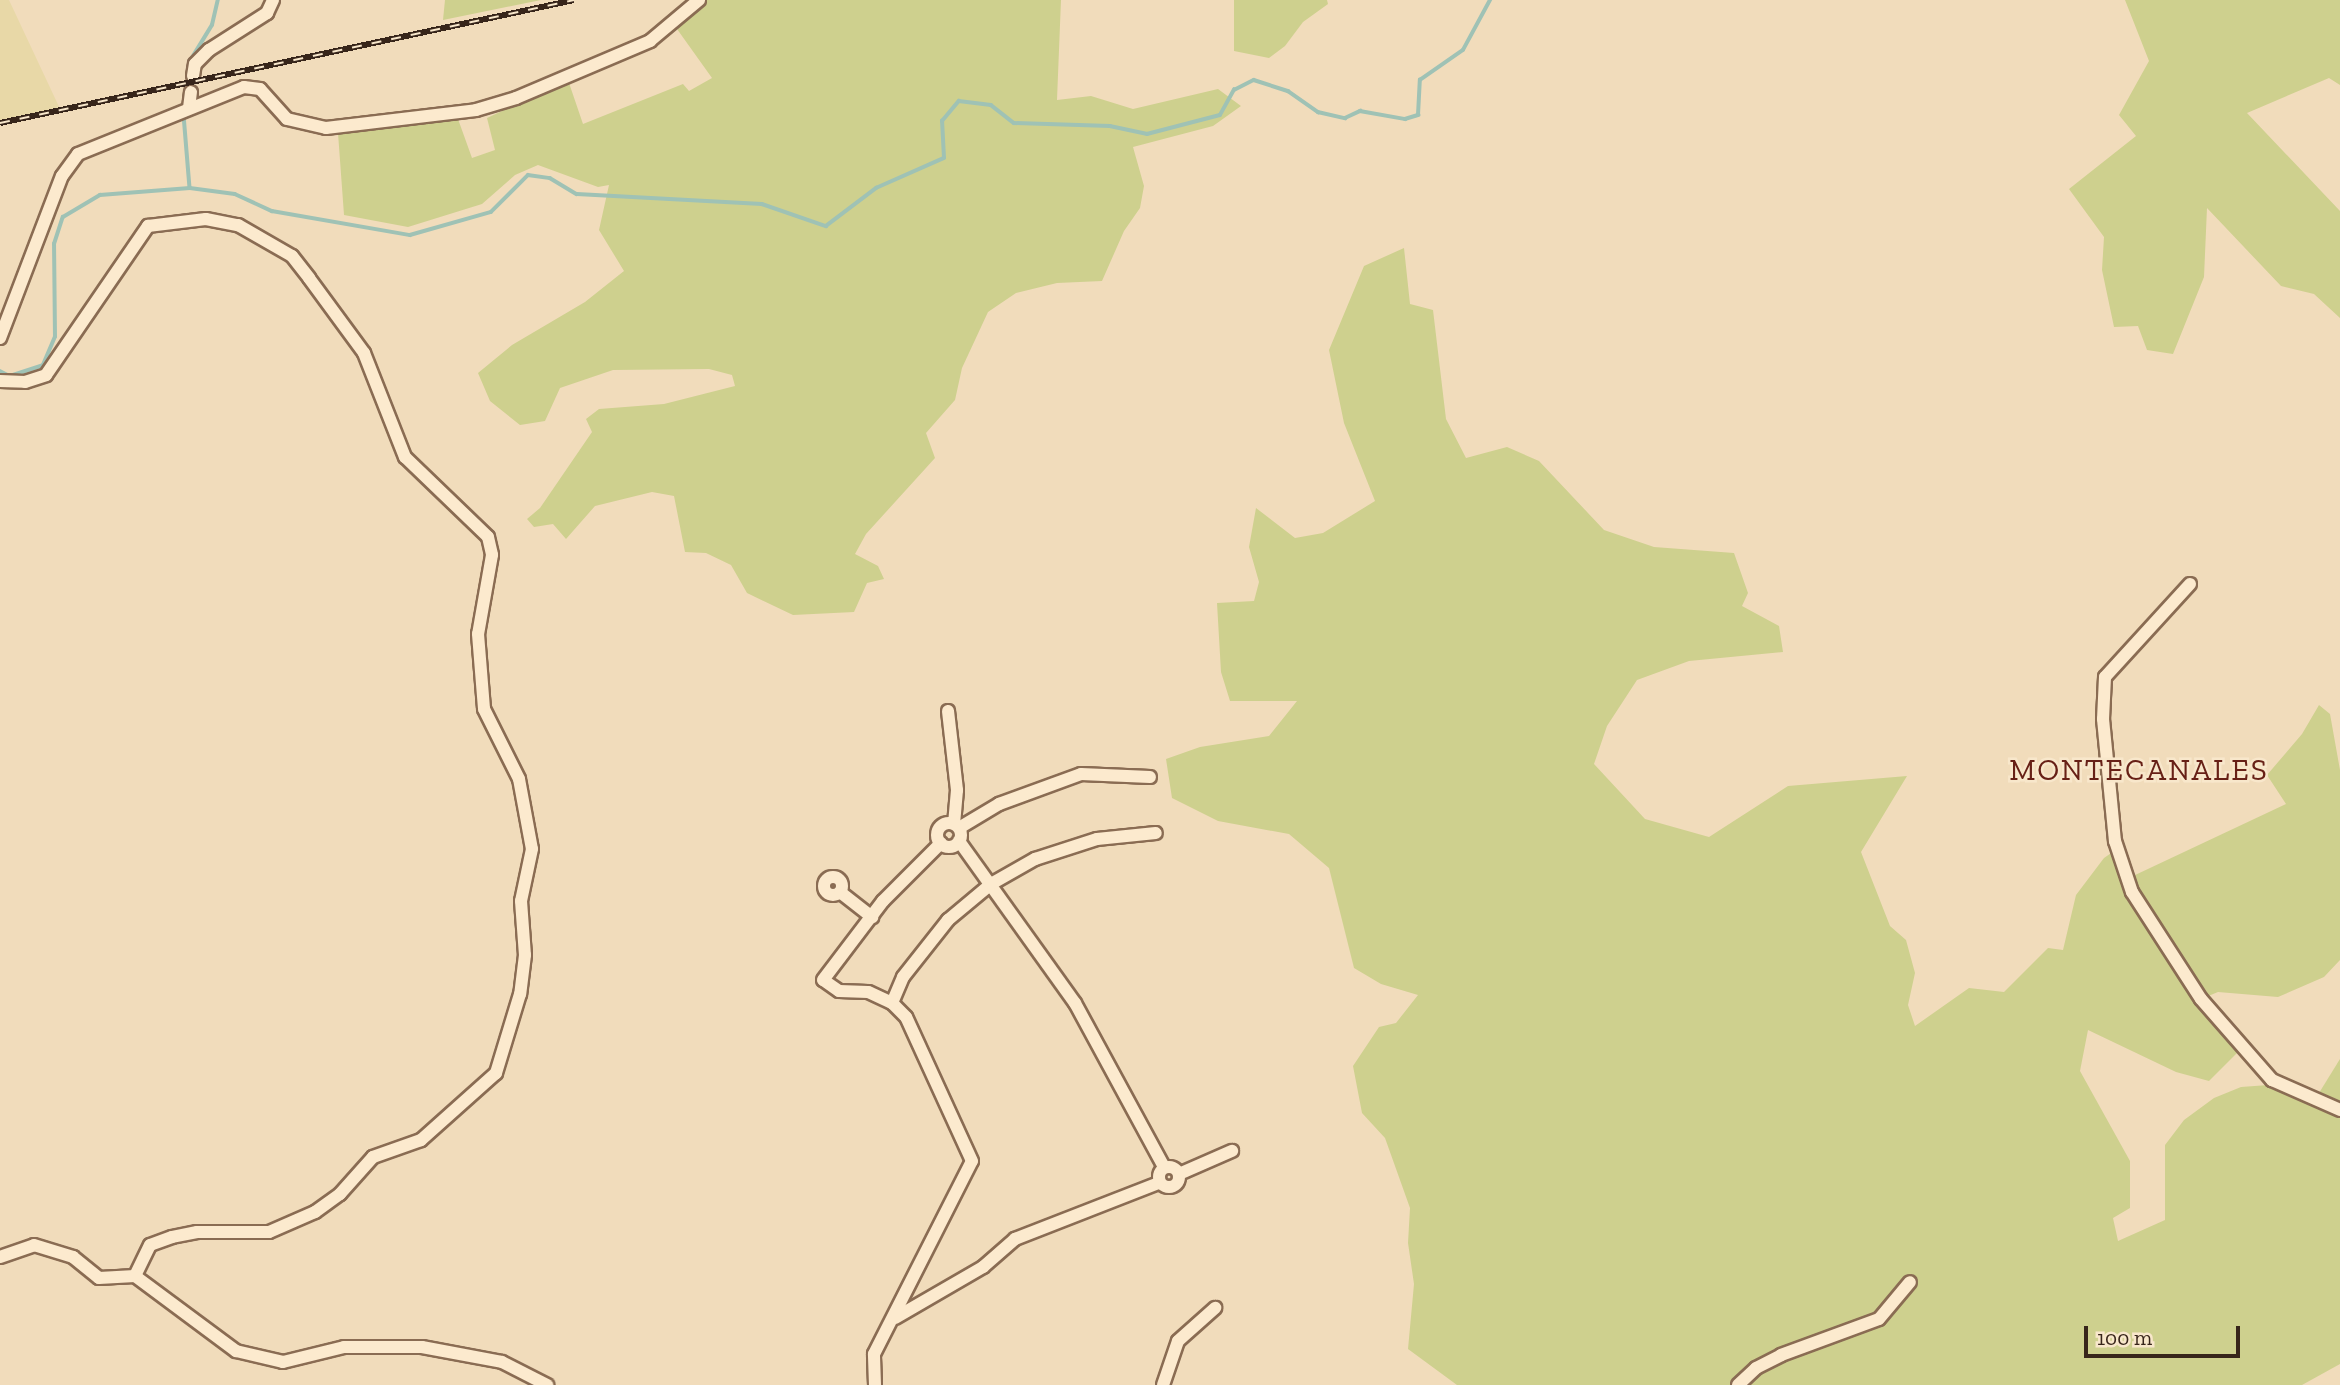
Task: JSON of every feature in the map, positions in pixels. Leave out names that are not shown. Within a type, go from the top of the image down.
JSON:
[{"type":"street","points":[[193,76],[194,64],[209,50],[267,13],[273,0]]},
{"type":"street","points":[[0,338],[62,176],[78,154],[244,87],[260,89],[288,119],[326,128],[476,110],[516,98],[650,41],[699,0]]},
{"type":"street","points":[[189,108],[191,92]]},
{"type":"street","points":[[0,382],[25,382],[46,375],[148,226],[206,219],[239,225],[292,256],[309,278],[364,353],[405,457],[488,537],[492,555],[478,634],[484,709],[519,779],[532,849],[521,901],[525,955],[520,994],[496,1073],[421,1140],[373,1157],[340,1194],[315,1212],[269,1232],[197,1232],[172,1237],[150,1245],[135,1276]]},
{"type":"street","points":[[2190,584],[2105,677],[2103,719],[2115,841],[2132,892],[2217,1019],[2272,1080],[2340,1110]]},
{"type":"street","points":[[941,843],[951,847],[957,831],[957,790],[947,710]]},
{"type":"street","points":[[941,843],[939,828],[957,831],[999,804],[1081,774],[1150,776]]},
{"type":"street","points":[[957,831],[1074,1003],[1164,1167],[1179,1174]]},
{"type":"street","points":[[892,1003],[903,977],[947,920],[991,884],[1035,859],[1097,839],[1156,833]]},
{"type":"street","points":[[875,1385],[874,1354],[972,1161],[906,1017],[892,1003],[868,992],[839,991],[823,980],[872,917],[941,843]]},
{"type":"street","points":[[840,892],[872,917]]},
{"type":"street","points":[[894,1319],[983,1267],[1015,1239],[1159,1182],[1171,1187],[1179,1174],[1232,1151]]},
{"type":"street","points":[[1159,1182],[1158,1175],[1164,1167]]},
{"type":"street","points":[[0,1257],[34,1245],[73,1257],[99,1278],[135,1276],[236,1351],[284,1362],[344,1347],[434,1348],[502,1362],[547,1385]]},
{"type":"street","points":[[1738,1385],[1780,1355],[1879,1319],[1910,1282]]},
{"type":"street","points":[[1163,1385],[1178,1341],[1215,1308]]},
{"type":"shaded area","points":[[0,0],[9,0],[61,111],[0,121]]},
{"type":"green space","points":[[445,0],[541,0],[443,20]]},
{"type":"green space","points":[[706,0],[1061,0],[1057,100],[1091,96],[1133,109],[1218,89],[1241,106],[1213,126],[1133,147],[1144,186],[1140,208],[1124,231],[1102,281],[1057,283],[1016,293],[988,312],[962,368],[955,400],[926,433],[935,458],[866,534],[855,554],[878,566],[884,579],[867,583],[854,612],[793,615],[747,593],[731,565],[706,553],[685,552],[674,496],[652,492],[595,506],[566,539],[553,524],[534,527],[527,519],[540,508],[592,432],[586,419],[599,409],[664,404],[735,386],[732,375],[709,369],[613,370],[560,388],[545,421],[520,425],[490,401],[478,373],[512,345],[585,302],[624,271],[599,230],[609,185],[598,187],[538,165],[515,175],[482,204],[408,227],[344,215],[338,133],[458,119],[472,158],[495,150],[487,118],[568,80],[583,124],[683,84],[689,91],[712,78],[677,29]]},
{"type":"green space","points":[[1234,0],[1327,0],[1328,4],[1303,22],[1285,46],[1269,58],[1234,51]]},
{"type":"green space","points":[[2125,0],[2340,0],[2340,85],[2329,78],[2247,113],[2340,211],[2340,318],[2314,294],[2281,286],[2207,208],[2204,277],[2173,354],[2147,350],[2138,326],[2114,327],[2102,270],[2104,237],[2069,189],[2136,136],[2119,115],[2149,61]]},
{"type":"green space","points":[[1404,248],[1410,304],[1433,310],[1446,419],[1466,458],[1507,447],[1539,461],[1604,530],[1654,547],[1734,553],[1748,593],[1742,606],[1779,626],[1783,652],[1689,661],[1637,680],[1607,726],[1594,764],[1645,819],[1709,837],[1788,786],[1907,776],[1861,852],[1890,926],[1906,940],[1915,973],[1908,1005],[1915,1026],[1969,988],[2004,992],[2048,948],[2063,950],[2076,895],[2104,858],[2117,849],[2133,876],[2286,804],[2267,775],[2302,734],[2319,705],[2330,714],[2340,770],[2340,960],[2324,977],[2278,997],[2218,992],[2201,999],[2242,1048],[2209,1081],[2176,1072],[2088,1030],[2080,1071],[2130,1161],[2130,1208],[2113,1218],[2118,1241],[2165,1220],[2165,1145],[2184,1120],[2214,1098],[2241,1087],[2282,1084],[2340,1110],[2340,1364],[2302,1385],[1457,1385],[1408,1349],[1414,1284],[1408,1243],[1410,1208],[1385,1138],[1362,1113],[1353,1066],[1379,1027],[1396,1023],[1418,995],[1381,984],[1354,968],[1329,868],[1289,834],[1218,821],[1172,798],[1166,759],[1200,747],[1269,736],[1297,701],[1230,701],[1221,672],[1217,603],[1254,601],[1259,582],[1249,547],[1256,508],[1295,538],[1323,533],[1375,501],[1344,423],[1329,350],[1364,266]]},
{"type":"green space","points":[[2340,1059],[2340,1102],[2319,1093]]},
{"type":"waterway","points":[[190,61],[212,25],[218,0]]},
{"type":"waterway","points":[[0,371],[10,376],[43,365],[55,337],[54,244],[63,217],[100,195],[190,188],[235,194],[272,211],[410,235],[491,212],[528,175],[550,178],[577,194],[762,204],[826,226],[876,188],[944,158],[942,121],[959,101],[991,105],[1014,123],[1110,126],[1147,134],[1220,115],[1234,90],[1254,80],[1288,91],[1318,112],[1345,118],[1360,111],[1405,119],[1418,115],[1420,80],[1463,50],[1490,0]]},
{"type":"waterway","points":[[184,115],[190,188]]},
{"type":"railway","points":[[0,123],[574,0]]},
{"type":"district","name":"MONTECANALES","points":[[2139,770]]}]
